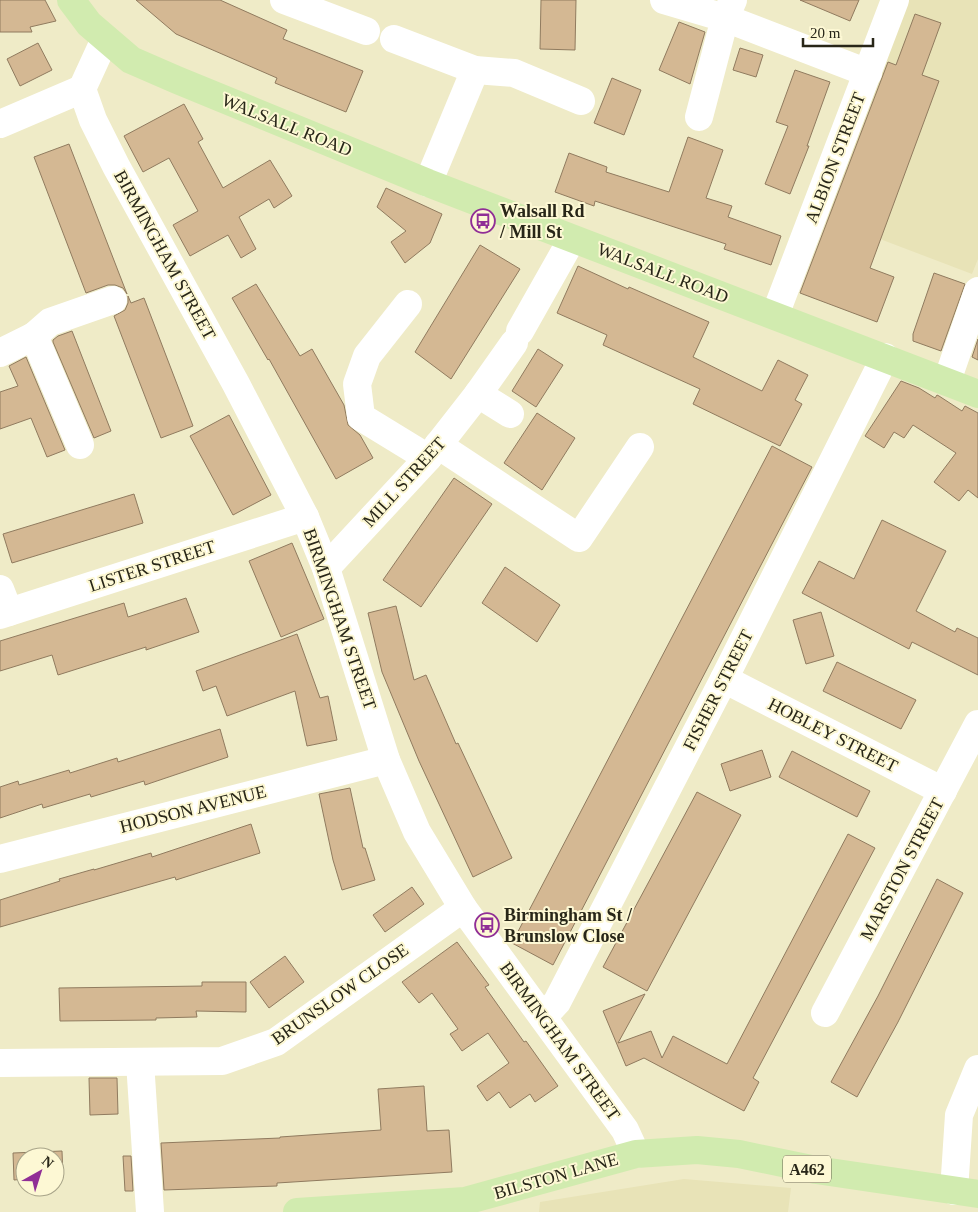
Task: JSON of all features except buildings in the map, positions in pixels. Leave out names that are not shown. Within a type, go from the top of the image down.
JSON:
[{"type":"main road","name":"WALSALL ROAD","points":[[71,0],[88,24],[131,60],[177,80],[428,183],[978,394]]},
{"type":"main road","name":"A462","points":[[636,1154],[698,1150],[739,1154],[816,1170],[966,1192]]},
{"type":"main road","name":"BILSTON LANE","points":[[296,1212],[465,1202],[636,1154]]},
{"type":"street","points":[[664,0],[729,9],[868,73]]},
{"type":"street","name":"ALBION STREET","points":[[775,315],[895,0]]},
{"type":"street","points":[[288,1],[366,30]]},
{"type":"street","points":[[699,117],[729,9]]},
{"type":"street","points":[[0,124],[82,89],[105,39]]},
{"type":"street","points":[[394,39],[475,70],[514,74],[581,101]]},
{"type":"street","points":[[428,183],[475,70]]},
{"type":"street","name":"BIRMINGHAM STREET","points":[[82,89],[93,120],[116,166],[236,384],[305,517],[326,568],[386,760],[417,832],[463,908],[625,1130],[636,1154]]},
{"type":"street","name":"MILL STREET","points":[[326,568],[433,452],[478,394],[517,337],[572,239]]},
{"type":"street","points":[[946,381],[978,291]]},
{"type":"street","points":[[0,354],[34,336],[50,322],[113,300]]},
{"type":"street","points":[[408,304],[367,356],[357,384],[362,417],[433,452],[579,538],[640,447]]},
{"type":"street","points":[[34,336],[80,445]]},
{"type":"street","name":"FISHER STREET","points":[[543,1018],[557,1002],[724,679],[885,357]]},
{"type":"street","points":[[478,394],[510,414]]},
{"type":"street","name":"LISTER STREET","points":[[3,605],[305,517]]},
{"type":"street","name":"HOBLEY STREET","points":[[724,679],[943,791]]},
{"type":"street","name":"MARSTON STREET","points":[[826,1013],[978,724]]},
{"type":"street","name":"HODSON AVENUE","points":[[0,859],[386,760]]},
{"type":"street","name":"BRUNSLOW CLOSE","points":[[0,1063],[222,1062],[276,1042],[463,908]]},
{"type":"street","points":[[140,1062],[150,1212]]},
{"type":"street","points":[[966,1192],[959,1115],[978,1069]]},
{"type":"shaded area","points":[[908,0],[978,0],[978,259],[972,274],[880,239],[826,222],[883,61]]},
{"type":"shaded area","points":[[684,1179],[791,1188],[788,1212],[539,1212],[540,1202]]},
{"type":"place","name":"Walsall Rd / Mill St","points":[[483,221]]},
{"type":"place","name":"Birmingham St / Brunslow Close","points":[[487,925]]}]
